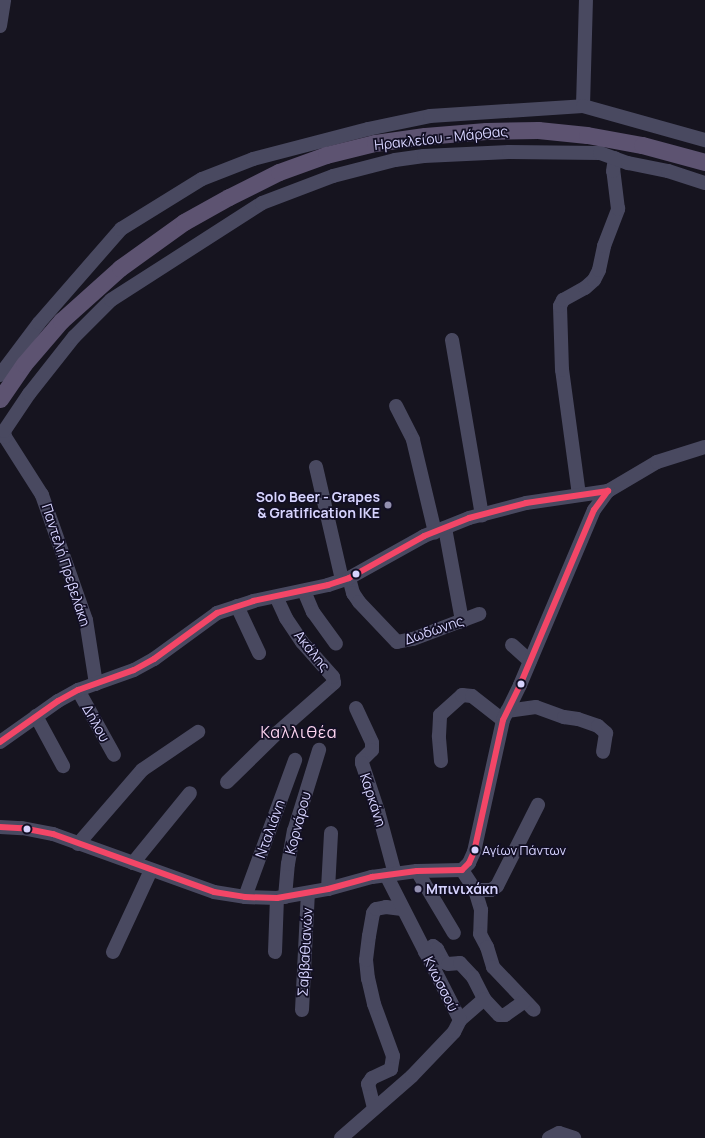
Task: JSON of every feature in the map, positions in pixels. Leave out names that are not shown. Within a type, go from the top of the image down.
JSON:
[{"type":"main road","name":"Ηρακλείου - Μάρθας","points":[[0,399],[24,364],[61,321],[120,268],[184,222],[229,197],[279,172],[326,156],[375,143],[425,136],[486,131],[538,130],[587,134],[642,145],[705,162]]},
{"type":"street","points":[[0,26],[4,0]]},
{"type":"street","points":[[583,106],[586,0]]},
{"type":"street","points":[[0,376],[39,323],[121,229],[202,179],[253,159],[368,129],[430,116],[583,106],[705,140]]},
{"type":"street","name":"Παντελή Πρεβελάκη","points":[[96,684],[86,620],[42,494],[5,437],[4,431],[29,394],[74,337],[111,300],[262,203],[333,176],[371,165],[424,156],[509,152],[588,152],[600,153],[615,158]]},
{"type":"street","points":[[579,495],[562,370],[560,306],[564,300],[586,288],[594,280],[598,270],[604,246],[618,209],[613,171],[615,158],[674,173],[705,183]]},
{"type":"street","points":[[452,340],[482,515]]},
{"type":"street","points":[[396,406],[415,445],[440,530],[462,621]]},
{"type":"street","points":[[0,742],[36,716],[78,690],[134,670],[154,659],[217,613],[237,606],[304,591],[346,579],[408,544],[440,530],[482,515],[526,503],[608,491],[657,462],[705,447]]},
{"type":"street","points":[[316,467],[346,579]]},
{"type":"street","points":[[0,827],[22,828],[53,834],[214,892],[245,898],[281,897],[308,893],[372,877],[417,871],[462,870],[469,863],[474,852],[505,715],[530,661],[594,510],[608,491]]},
{"type":"street","name":"Δωδώνης","points":[[346,579],[359,602],[397,642],[413,640],[479,614]]},
{"type":"street","points":[[304,591],[313,612],[336,644]]},
{"type":"street","name":"Ακάλης","points":[[227,782],[277,733],[334,683],[333,678],[302,642],[286,618],[276,597]]},
{"type":"street","points":[[237,606],[259,653]]},
{"type":"street","points":[[512,645],[530,661]]},
{"type":"street","name":"Δήλου","points":[[78,690],[114,755]]},
{"type":"street","points":[[441,761],[439,736],[440,716],[462,695],[472,696],[505,715],[536,707],[564,717],[578,719],[598,726],[606,733],[603,752]]},
{"type":"street","name":"Καρκάνη","points":[[356,708],[372,743],[372,750],[362,760],[362,763],[378,811],[391,875]]},
{"type":"street","points":[[36,716],[63,766]]},
{"type":"street","points":[[78,844],[142,770],[198,732]]},
{"type":"street","name":"Κορνάρου","points":[[275,952],[281,897],[294,831],[319,750]]},
{"type":"street","name":"Νταλιάνη","points":[[245,898],[295,760]]},
{"type":"street","points":[[133,863],[190,793]]},
{"type":"street","points":[[475,890],[492,890],[497,886],[538,805]]},
{"type":"street","points":[[328,889],[331,833]]},
{"type":"street","points":[[114,952],[151,870]]},
{"type":"street","points":[[425,952],[433,946],[437,949],[444,962],[448,964],[460,963],[473,977],[482,994],[499,1015],[505,1015],[530,1006],[493,967],[480,934],[481,910],[475,890],[462,870]]},
{"type":"street","points":[[417,871],[454,933]]},
{"type":"street","name":"Κνωσσού","points":[[341,1138],[412,1076],[454,1032],[460,1020],[402,909],[391,875]]},
{"type":"street","name":"Σαββαθιανών","points":[[302,1010],[308,893]]},
{"type":"street","points":[[372,1110],[368,1084],[372,1078],[391,1069],[393,1056],[374,1004],[368,979],[366,960],[369,936],[373,914],[376,908],[386,907],[402,909]]},
{"type":"street","points":[[460,1020],[482,994],[491,961]]},
{"type":"street","points":[[549,1138],[559,1133],[574,1138]]},
{"type":"transit line","points":[[0,742],[58,701],[78,690],[134,670],[154,659],[217,613],[253,601],[328,585],[349,578],[424,536],[469,518],[526,503],[608,491]]},
{"type":"transit line","points":[[0,827],[22,828],[53,834],[214,892],[245,897],[277,898],[328,889],[372,877],[417,871],[462,870],[469,863],[474,852],[503,720],[520,685],[594,510],[608,491]]},
{"type":"place","name":"Solo Beer - Grapes & Gratification IKE","points":[[388,505]]},
{"type":"place","name":"Αγίων Πάντων","points":[[475,850]]},
{"type":"place","name":"Μπινιχάκη","points":[[418,889]]},
{"type":"district","name":"Καλλιθέα","points":[[299,732]]}]
